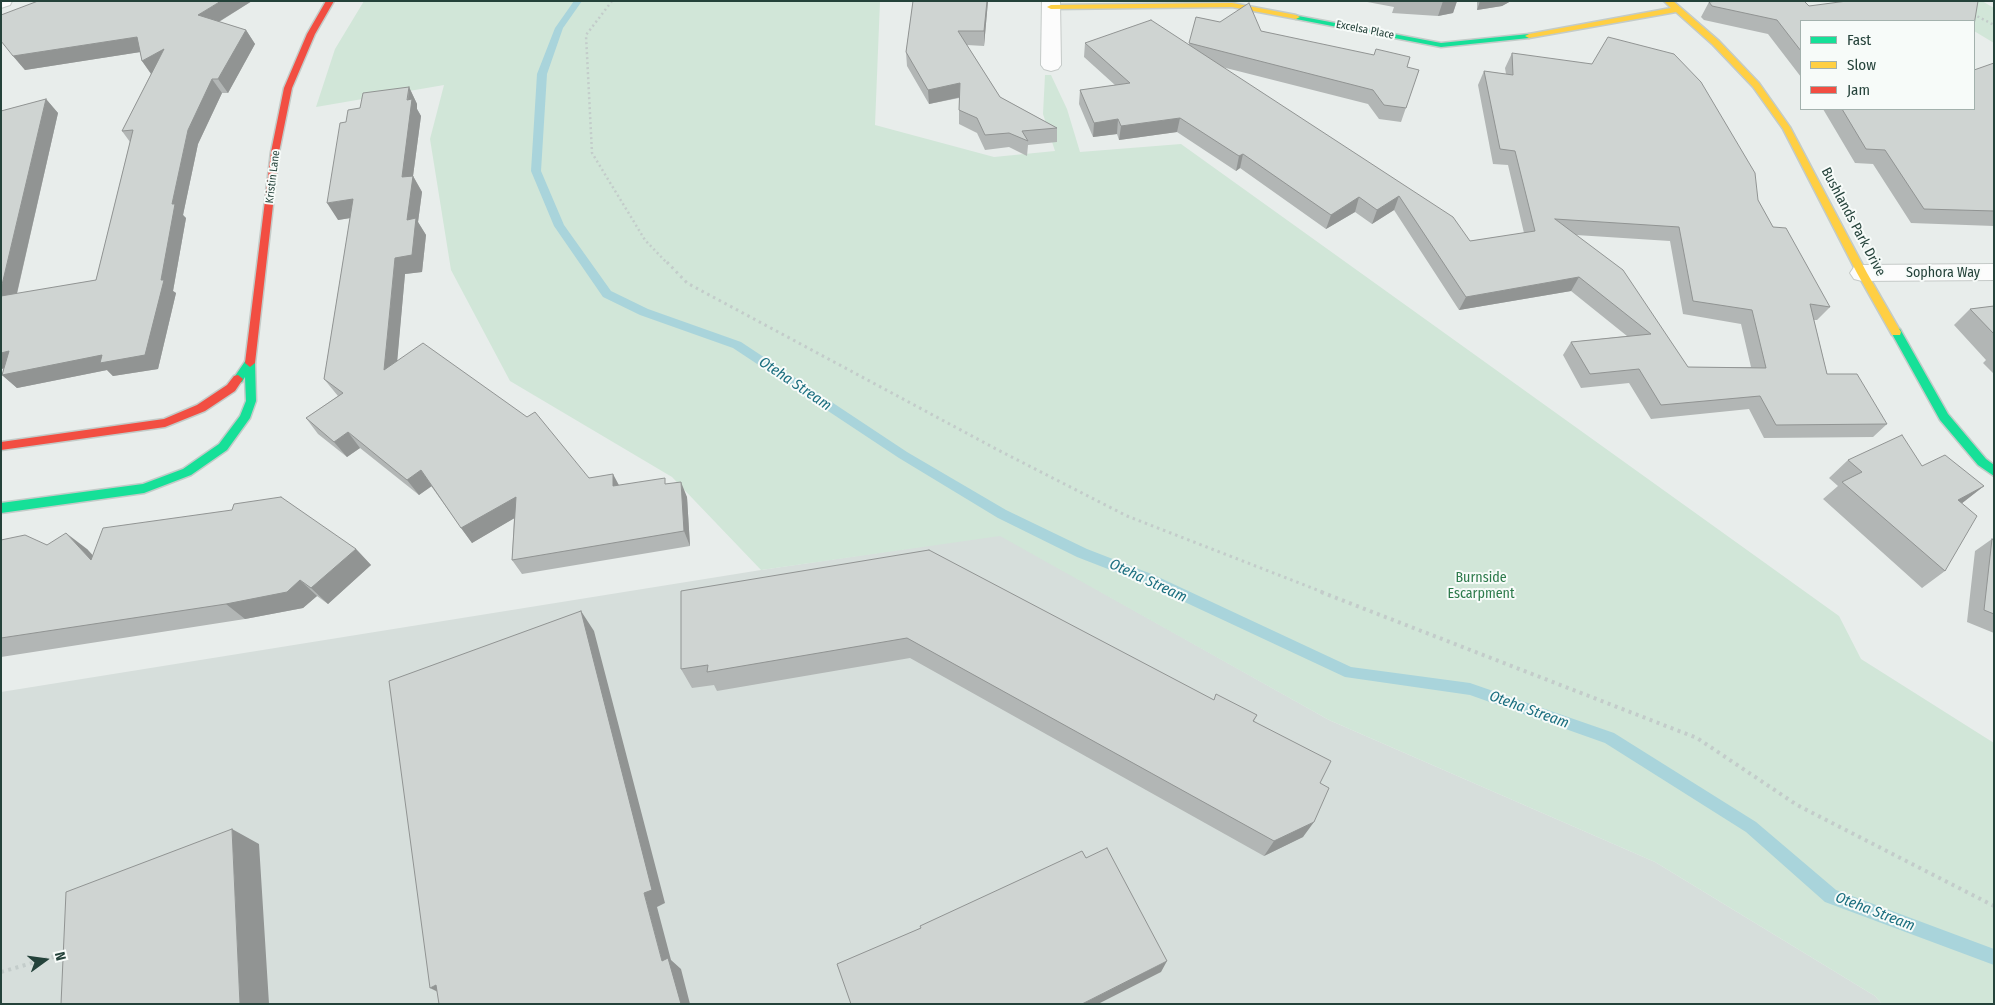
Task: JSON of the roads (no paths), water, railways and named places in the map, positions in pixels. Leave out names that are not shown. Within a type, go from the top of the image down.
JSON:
[{"type":"street","name":"Kristin Lane","points":[[1,508],[144,488],[187,472],[223,447],[245,418],[251,401],[250,363],[275,152],[288,88],[311,34],[330,1]]},
{"type":"street","name":"Excelsa Place","points":[[1051,65],[1050,4],[1232,5],[1441,45],[1508,40],[1672,5]]},
{"type":"street","name":"Bushlands Park Drive","points":[[1672,5],[1716,43],[1756,85],[1787,129],[1862,273],[1944,418],[1982,462],[1994,472]]},
{"type":"street","name":"Sophora Way","points":[[1862,273],[1994,272]]},
{"type":"street","points":[[1,446],[164,423],[201,408],[219,397],[231,388],[250,363]]},
{"type":"waterway","name":"Oteha Stream","points":[[578,1],[559,28],[542,74],[536,171],[559,226],[607,294],[644,312],[737,345],[903,455],[1002,514],[1082,553],[1149,579],[1350,673],[1470,689],[1609,738],[1751,827],[1831,896],[1994,957]]},
{"type":"park label","name":"Burnside Escarpment","points":[[1481,586]]}]
